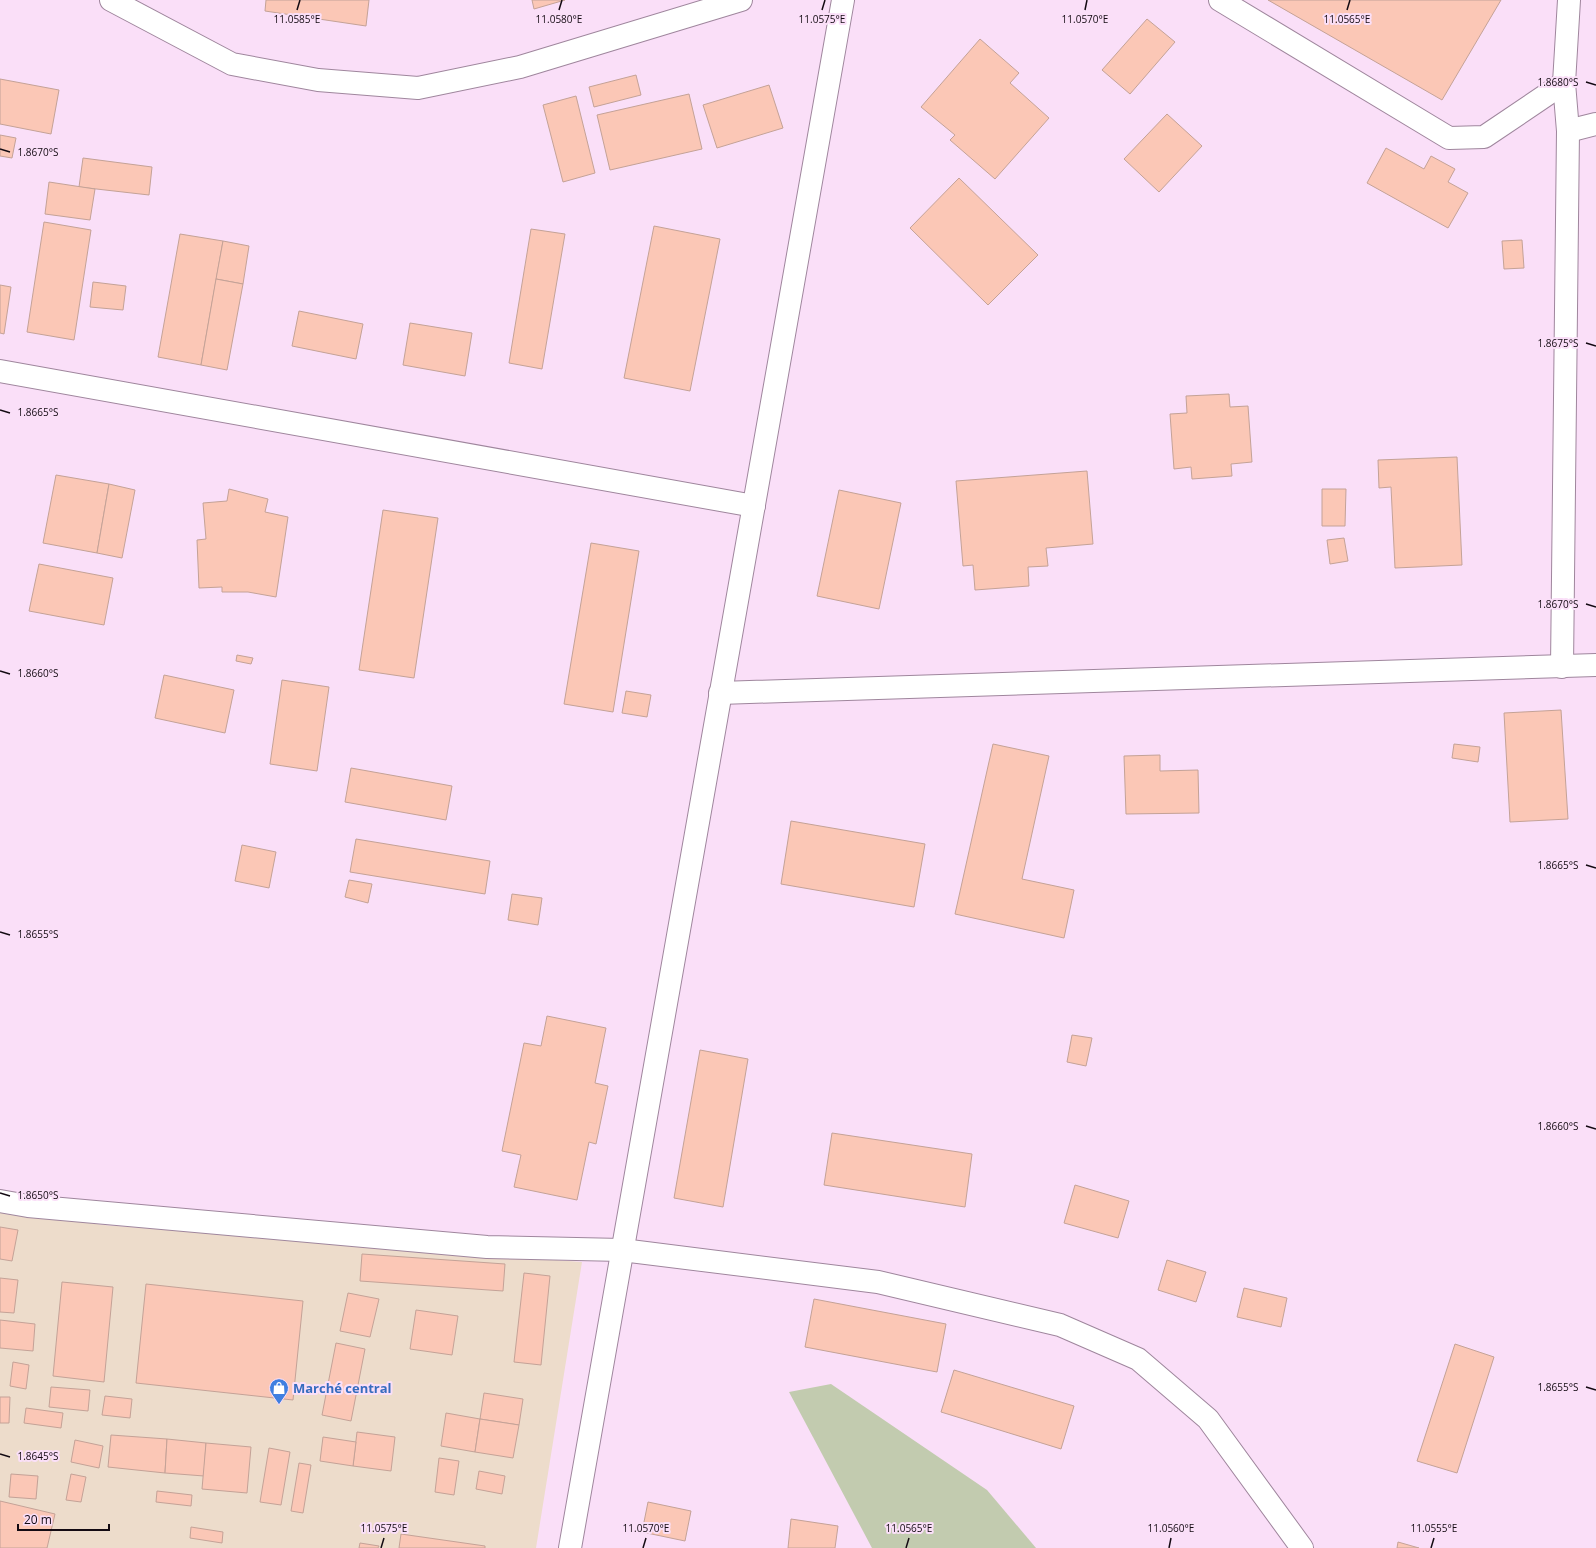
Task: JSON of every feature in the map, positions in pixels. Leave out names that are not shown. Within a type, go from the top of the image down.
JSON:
[{"type":"street","points":[[111,0],[232,64],[318,80],[418,88],[520,67],[741,0]]},
{"type":"street","points":[[570,1548],[843,0]]},
{"type":"street","points":[[1220,0],[1449,138],[1484,138],[1564,83]]},
{"type":"street","points":[[1562,667],[1568,131],[1564,83],[1565,2]]},
{"type":"street","points":[[1568,131],[1596,124]]},
{"type":"street","points":[[0,371],[754,506]]},
{"type":"street","points":[[720,693],[1596,665]]},
{"type":"street","points":[[0,1201],[28,1206],[487,1247],[622,1250],[878,1282],[1060,1325],[1138,1359],[1208,1419],[1302,1548]]},
{"type":"shaded area","name":"Marché central","points":[[0,1210],[104,1225],[582,1262],[536,1548],[0,1548]]},
{"type":"green space","points":[[831,1384],[987,1490],[1036,1548],[872,1548],[789,1392]]},
{"type":"building","points":[[266,0],[369,0],[366,26],[265,11]]},
{"type":"building","points":[[532,0],[565,0],[534,9]]},
{"type":"building","points":[[1268,0],[1501,0],[1442,100]]},
{"type":"building","points":[[1147,19],[1175,42],[1130,94],[1102,70]]},
{"type":"building","points":[[980,39],[1019,73],[1010,83],[1049,118],[995,179],[950,140],[955,135],[921,107]]},
{"type":"building","points":[[636,75],[641,95],[594,107],[589,87]]},
{"type":"building","points":[[0,79],[59,90],[51,134],[0,124]]},
{"type":"building","points":[[769,85],[783,128],[717,148],[703,105]]},
{"type":"building","points":[[689,94],[702,149],[610,170],[597,115]]},
{"type":"building","points":[[576,96],[595,173],[563,182],[543,105]]},
{"type":"building","points":[[1167,114],[1202,146],[1159,192],[1124,159]]},
{"type":"building","points":[[0,135],[16,138],[12,158],[0,156]]},
{"type":"building","points":[[1386,148],[1424,169],[1431,156],[1455,169],[1448,182],[1468,193],[1448,228],[1367,183]]},
{"type":"building","points":[[83,158],[152,167],[149,195],[79,187]]},
{"type":"building","points":[[959,178],[1038,255],[988,305],[910,228]]},
{"type":"building","points":[[49,182],[95,189],[90,220],[45,214]]},
{"type":"building","points":[[44,222],[91,230],[74,340],[27,332]]},
{"type":"building","points":[[654,226],[720,239],[690,391],[624,378]]},
{"type":"building","points":[[531,229],[565,234],[542,369],[509,363]]},
{"type":"building","points":[[180,234],[223,241],[201,365],[158,357]]},
{"type":"building","points":[[1522,240],[1524,268],[1504,269],[1502,241]]},
{"type":"building","points":[[223,241],[249,246],[243,284],[216,279]]},
{"type":"building","points":[[216,279],[243,284],[227,370],[201,365]]},
{"type":"building","points":[[93,282],[126,286],[123,310],[90,307]]},
{"type":"building","points":[[0,285],[11,287],[4,334],[0,333]]},
{"type":"building","points":[[299,311],[363,324],[356,359],[292,346]]},
{"type":"building","points":[[410,323],[472,333],[465,376],[403,365]]},
{"type":"building","points":[[1229,394],[1230,407],[1248,406],[1252,462],[1231,464],[1232,476],[1192,479],[1191,467],[1174,469],[1170,414],[1187,413],[1186,396]]},
{"type":"building","points":[[1457,457],[1462,565],[1395,568],[1391,487],[1379,488],[1378,460]]},
{"type":"building","points":[[1087,471],[1093,544],[1046,548],[1048,566],[1028,567],[1029,586],[975,590],[973,565],[963,566],[956,481]]},
{"type":"building","points":[[56,475],[109,484],[97,553],[43,543]]},
{"type":"building","points":[[109,484],[135,490],[122,558],[97,553]]},
{"type":"building","points":[[229,489],[268,499],[265,512],[288,517],[276,597],[248,592],[222,592],[222,587],[199,588],[197,540],[206,539],[203,503],[227,501]]},
{"type":"building","points":[[1322,489],[1346,489],[1345,526],[1322,526]]},
{"type":"building","points":[[839,490],[901,503],[879,609],[817,596]]},
{"type":"building","points":[[383,510],[438,518],[414,678],[359,670]]},
{"type":"building","points":[[1344,538],[1348,561],[1330,564],[1327,540]]},
{"type":"building","points":[[591,543],[639,551],[613,712],[564,704]]},
{"type":"building","points":[[39,564],[113,578],[104,625],[29,611]]},
{"type":"building","points":[[237,655],[253,658],[251,664],[236,661]]},
{"type":"building","points":[[164,675],[234,690],[225,733],[155,718]]},
{"type":"building","points":[[282,680],[329,687],[317,771],[270,764]]},
{"type":"building","points":[[626,691],[651,695],[647,717],[622,713]]},
{"type":"building","points":[[1561,710],[1568,819],[1510,822],[1504,713]]},
{"type":"building","points":[[993,744],[1049,756],[1022,879],[1074,890],[1064,938],[955,914]]},
{"type":"building","points":[[1454,744],[1480,747],[1478,762],[1452,758]]},
{"type":"building","points":[[1160,755],[1160,771],[1198,770],[1199,813],[1126,814],[1124,756]]},
{"type":"building","points":[[351,768],[452,786],[446,820],[345,802]]},
{"type":"building","points":[[791,821],[925,844],[914,907],[781,884]]},
{"type":"building","points":[[356,839],[490,861],[485,894],[350,872]]},
{"type":"building","points":[[242,845],[276,852],[269,888],[235,881]]},
{"type":"building","points":[[349,880],[372,884],[368,903],[345,897]]},
{"type":"building","points":[[512,894],[542,898],[538,925],[508,920]]},
{"type":"building","points":[[547,1016],[606,1028],[595,1083],[608,1086],[596,1144],[589,1142],[577,1200],[514,1187],[521,1155],[502,1151],[524,1043],[541,1046]]},
{"type":"building","points":[[1072,1035],[1092,1038],[1086,1066],[1067,1062]]},
{"type":"building","points":[[700,1050],[748,1059],[723,1207],[674,1198]]},
{"type":"building","points":[[832,1133],[972,1154],[965,1207],[824,1185]]},
{"type":"building","points":[[1075,1185],[1129,1201],[1118,1238],[1064,1223]]},
{"type":"building","points":[[0,1227],[18,1230],[12,1261],[0,1259]]},
{"type":"building","points":[[362,1254],[505,1264],[503,1291],[360,1281]]},
{"type":"building","points":[[1167,1260],[1206,1272],[1196,1302],[1158,1290]]},
{"type":"building","points":[[524,1273],[550,1276],[541,1365],[514,1362]]},
{"type":"building","points":[[0,1278],[18,1280],[14,1313],[0,1312]]},
{"type":"building","points":[[62,1282],[113,1287],[104,1382],[53,1376]]},
{"type":"building","points":[[146,1284],[303,1301],[293,1400],[136,1383]]},
{"type":"building","points":[[1244,1288],[1287,1298],[1281,1327],[1237,1317]]},
{"type":"building","points":[[348,1293],[379,1299],[370,1337],[340,1331]]},
{"type":"building","points":[[814,1299],[946,1324],[937,1372],[805,1347]]},
{"type":"building","points":[[416,1310],[458,1316],[452,1355],[410,1349]]},
{"type":"building","points":[[0,1320],[35,1324],[33,1351],[0,1348]]},
{"type":"building","points":[[336,1343],[365,1349],[351,1421],[322,1415]]},
{"type":"building","points":[[1455,1344],[1494,1357],[1457,1473],[1417,1461]]},
{"type":"building","points":[[13,1362],[29,1365],[26,1389],[10,1386]]},
{"type":"building","points":[[954,1370],[1074,1406],[1061,1449],[941,1412]]},
{"type":"building","points":[[51,1387],[90,1390],[88,1411],[49,1407]]},
{"type":"building","points":[[484,1393],[523,1399],[519,1425],[480,1419]]},
{"type":"building","points":[[105,1396],[132,1399],[130,1418],[102,1415]]},
{"type":"building","points":[[0,1397],[10,1397],[9,1423],[0,1423]]},
{"type":"building","points":[[26,1408],[63,1413],[61,1428],[24,1423]]},
{"type":"building","points":[[446,1413],[480,1419],[475,1452],[441,1446]]},
{"type":"building","points":[[480,1419],[519,1425],[513,1458],[475,1452]]},
{"type":"building","points":[[357,1432],[395,1437],[391,1471],[353,1466]]},
{"type":"building","points":[[111,1435],[167,1439],[165,1473],[108,1467]]},
{"type":"building","points":[[323,1437],[356,1442],[353,1466],[320,1461]]},
{"type":"building","points":[[167,1439],[206,1443],[204,1476],[165,1473]]},
{"type":"building","points":[[75,1440],[103,1446],[99,1468],[71,1462]]},
{"type":"building","points":[[206,1443],[251,1447],[247,1493],[202,1489]]},
{"type":"building","points":[[269,1448],[290,1452],[281,1505],[260,1502]]},
{"type":"building","points":[[439,1458],[459,1461],[454,1495],[435,1492]]},
{"type":"building","points":[[299,1463],[311,1465],[303,1513],[291,1511]]},
{"type":"building","points":[[479,1471],[505,1476],[502,1494],[476,1489]]},
{"type":"building","points":[[11,1474],[38,1476],[36,1499],[9,1497]]},
{"type":"building","points":[[71,1474],[86,1477],[81,1502],[66,1500]]},
{"type":"building","points":[[157,1491],[192,1495],[191,1506],[156,1502]]},
{"type":"building","points":[[0,1501],[55,1514],[47,1548],[0,1548]]},
{"type":"building","points":[[648,1502],[691,1511],[685,1541],[642,1532]]},
{"type":"building","points":[[791,1519],[838,1526],[835,1548],[788,1548]]},
{"type":"building","points":[[191,1527],[223,1532],[222,1543],[190,1538]]},
{"type":"building","points":[[401,1534],[485,1546],[485,1548],[399,1548]]},
{"type":"building","points":[[1398,1542],[1419,1548],[1397,1548]]},
{"type":"building","points":[[360,1543],[379,1546],[378,1548],[359,1548]]},
{"type":"place","name":"Marché central","points":[[279,1405]]}]
